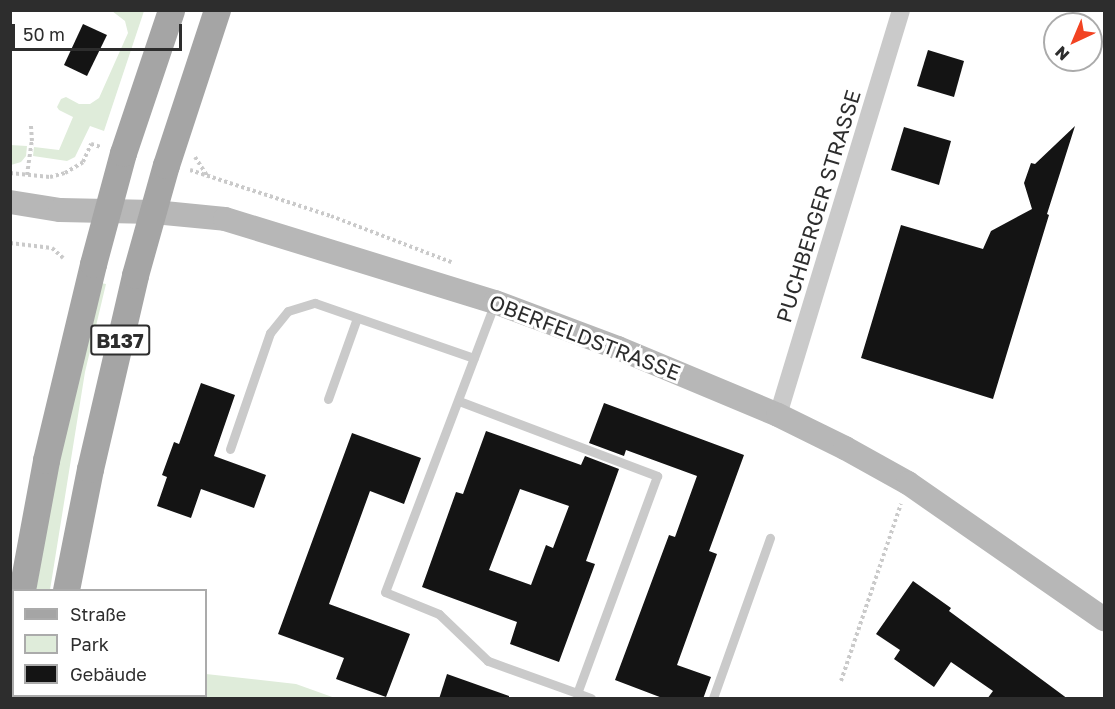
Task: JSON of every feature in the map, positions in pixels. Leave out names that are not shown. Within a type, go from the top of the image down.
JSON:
[{"type":"main road","name":"B137","points":[[22,589],[46,460],[107,210],[123,153],[171,10]]},
{"type":"main road","name":"B137","points":[[66,589],[90,469],[135,275],[166,165],[217,10]]},
{"type":"main road","name":"OBERFELDSTRASSE","points":[[10,202],[60,210],[154,212],[225,219],[495,302],[618,348],[778,415],[845,448],[908,483],[1104,619]]},
{"type":"street","name":"PUCHBERGER STRASSE","points":[[778,415],[901,10]]},
{"type":"lane","points":[[495,302],[385,592],[439,614],[488,661],[591,699]]},
{"type":"lane","points":[[230,449],[270,333],[288,311],[315,303],[474,358]]},
{"type":"lane","points":[[328,399],[357,318]]},
{"type":"lane","points":[[459,401],[657,476],[577,693]]},
{"type":"lane","points":[[713,699],[770,538]]},
{"type":"path","points":[[27,175],[32,141],[30,125]]},
{"type":"path","points":[[10,243],[52,248],[63,258]]},
{"type":"path","points":[[841,681],[908,483]]},
{"type":"green space","points":[[112,11],[144,11],[104,131],[90,126],[75,157],[67,161],[33,156],[34,147],[59,150],[73,117],[57,107],[61,99],[66,97],[79,104],[90,104],[99,98],[128,33],[125,21]]},
{"type":"green space","points":[[10,145],[27,146],[26,156],[21,162],[11,165]]},
{"type":"green space","points":[[101,283],[106,284],[85,372],[50,589],[36,589],[54,484]]},
{"type":"green space","points":[[207,674],[296,684],[335,698],[110,697],[207,697]]},
{"type":"building","points":[[83,24],[107,35],[87,76],[64,65]]},
{"type":"building","points":[[928,50],[964,61],[954,97],[917,86]]},
{"type":"building","points":[[1075,126],[993,399],[861,358],[901,225],[983,249],[991,231],[1032,209],[1024,183],[1031,163],[1035,164]]},
{"type":"building","points":[[904,127],[951,141],[939,185],[891,170]]},
{"type":"building","points":[[201,383],[235,395],[214,456],[266,475],[254,508],[201,489],[191,518],[157,506],[167,477],[162,475],[174,442],[179,444]]},
{"type":"building","points":[[604,403],[744,455],[709,551],[717,554],[677,665],[711,677],[703,699],[665,699],[615,680],[669,535],[675,537],[697,476],[626,450],[624,456],[589,443]]},
{"type":"building","points":[[486,431],[581,465],[585,456],[619,469],[586,561],[595,564],[559,662],[510,644],[517,622],[422,587],[456,492],[463,494]],"holes":[[[520,489],[569,506],[553,548],[546,545],[531,585],[489,570]]]},
{"type":"building","points":[[352,433],[421,458],[404,504],[370,491],[329,604],[410,634],[386,697],[336,679],[344,658],[278,634]]},
{"type":"building","points":[[913,581],[951,608],[949,611],[1068,699],[987,699],[993,691],[951,662],[934,687],[894,659],[900,650],[876,634]]},
{"type":"building","points":[[447,674],[509,696],[509,699],[439,699]]}]
